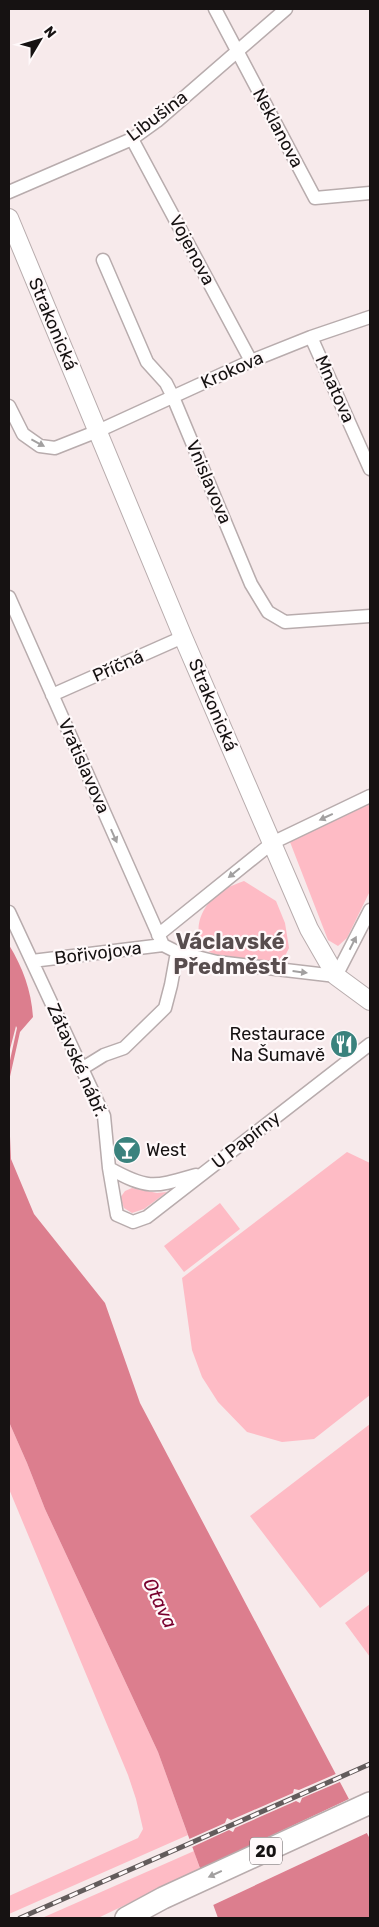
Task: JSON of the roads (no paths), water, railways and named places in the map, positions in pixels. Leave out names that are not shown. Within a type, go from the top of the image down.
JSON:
[{"type":"highway","name":"20","points":[[163,1909],[370,1803]]},
{"type":"highway","name":"20","points":[[126,1918],[163,1909],[370,1818]]},
{"type":"main road","name":"Strakonická","points":[[9,218],[183,637],[309,929],[336,976]]},
{"type":"main road","points":[[336,976],[370,1000]]},
{"type":"street","name":"Neklanova","points":[[215,9],[315,198],[370,194]]},
{"type":"street","name":"Libušina","points":[[9,192],[132,139],[156,121],[286,9]]},
{"type":"street","name":"Vojenova","points":[[132,139],[251,361]]},
{"type":"street","name":"Vnislavova","points":[[103,260],[147,362],[166,383],[173,396],[251,584],[268,612],[285,622],[370,616]]},
{"type":"street","name":"Krokova","points":[[98,431],[251,361],[370,317]]},
{"type":"street","name":"Mnatova","points":[[312,337],[370,469]]},
{"type":"street","points":[[9,406],[23,434],[40,446],[55,448],[98,431]]},
{"type":"street","name":"Vratislavova","points":[[9,597],[161,940]]},
{"type":"street","name":"Příčná","points":[[52,695],[183,637]]},
{"type":"street","points":[[370,796],[272,843],[161,940],[177,952],[217,962],[336,976],[370,910]]},
{"type":"street","name":"Zátavské nábř.","points":[[9,912],[104,1116],[109,1168],[117,1215]]},
{"type":"street","name":"Bořivojova","points":[[32,961],[161,940]]},
{"type":"street","points":[[83,1068],[104,1055],[124,1048],[165,1008],[177,952]]},
{"type":"street","name":"U Papírny","points":[[117,1215],[133,1222],[147,1217],[370,1044]]},
{"type":"street","points":[[109,1168],[131,1181],[152,1186],[202,1173]]},
{"type":"water","points":[[9,945],[26,980],[33,1017],[20,1032],[9,1081],[9,1065],[17,1028],[16,1026],[9,1053]]},
{"type":"water","name":"Otava","points":[[9,1114],[11,1159],[34,1214],[105,1303],[140,1403],[370,1839],[370,1918],[218,1918],[158,1752],[45,1509],[9,1422]]},
{"type":"railway","points":[[20,1918],[370,1764]]},
{"type":"place","name":"Restaurace Na Šumavě","points":[[344,1044]]},
{"type":"place","name":"West","points":[[127,1150]]},
{"type":"district","name":"Václavské Předměstí","points":[[230,954]]}]
